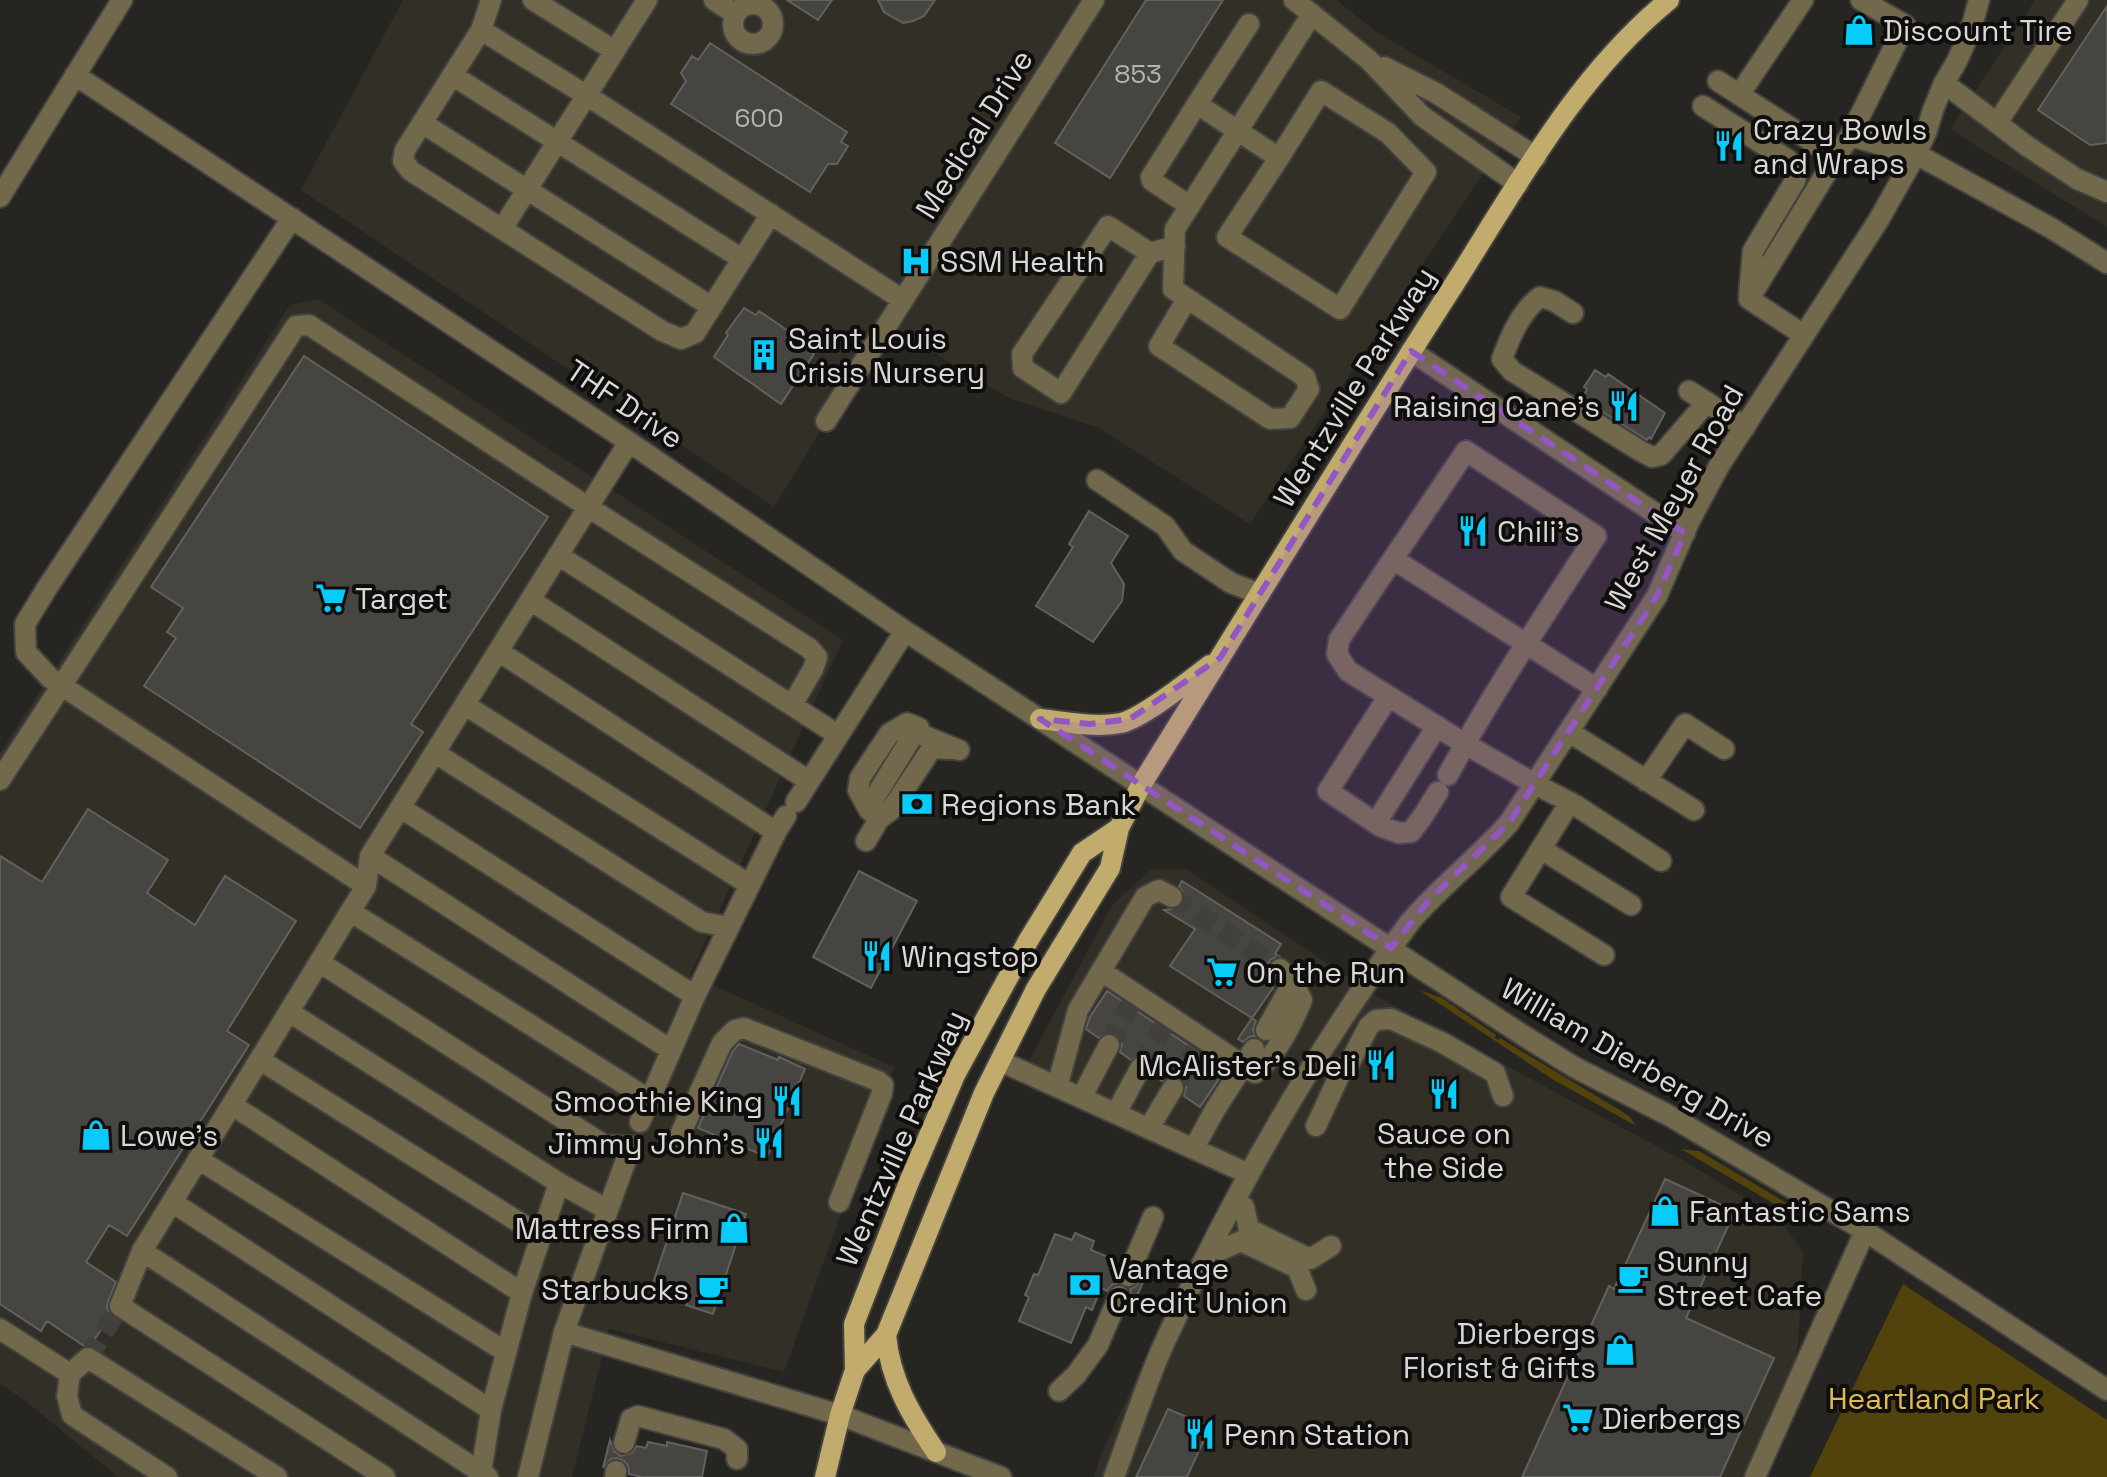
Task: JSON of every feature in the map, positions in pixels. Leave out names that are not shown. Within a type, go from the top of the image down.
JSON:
[{"type":"main road","name":"Wentzville Parkway","points":[[855,1370],[886,1335],[984,1093],[1036,989],[1110,868],[1119,828],[1141,785],[1411,351],[1554,129],[1613,52],[1669,0]]},
{"type":"main road","points":[[1040,719],[1090,724],[1123,723],[1150,708],[1220,658]]},
{"type":"main road","name":"Wentzville Parkway","points":[[825,1477],[855,1370],[854,1324],[909,1182],[955,1075],[1028,941],[1082,853],[1119,828]]},
{"type":"main road","points":[[886,1335],[887,1352],[897,1385],[911,1415],[936,1452]]},
{"type":"street","points":[[0,197],[122,0]]},
{"type":"street","points":[[491,0],[481,30],[405,150],[403,161],[411,171],[662,331],[681,339],[695,333],[771,214]]},
{"type":"street","points":[[533,0],[615,51]]},
{"type":"street","points":[[714,0],[735,14]]},
{"type":"street","name":"Medical Drive","points":[[826,421],[1094,0]]},
{"type":"street","points":[[1294,0],[1369,60],[1422,116],[1518,184]]},
{"type":"street","points":[[1739,95],[1803,0]]},
{"type":"street","points":[[1749,299],[1850,136],[1905,25],[1861,0]]},
{"type":"street","name":"West Meyer Road","points":[[1114,1477],[1162,1349],[1249,1174],[1301,1082],[1391,948],[1430,899],[1488,847],[1509,823],[1657,596],[1719,466],[1878,221],[1916,154],[1944,83],[1971,29],[1979,0]]},
{"type":"street","points":[[1997,123],[2078,0]]},
{"type":"street","points":[[502,229],[644,1]]},
{"type":"street","points":[[1187,299],[1159,346],[1270,419],[1290,418],[1309,389],[1305,377],[1173,289],[1175,229],[1312,14]]},
{"type":"street","points":[[1190,206],[1152,181],[1151,177],[1249,24]]},
{"type":"street","points":[[481,30],[903,300]]},
{"type":"street","points":[[1369,60],[1436,93],[1536,157]]},
{"type":"street","name":"THF Drive","points":[[75,75],[629,442],[905,631],[1141,785]]},
{"type":"street","points":[[452,75],[742,259]]},
{"type":"street","points":[[1718,81],[1836,157]]},
{"type":"street","points":[[1944,83],[2027,146],[2077,179],[2107,192]]},
{"type":"street","points":[[1321,91],[1388,133],[1426,172],[1340,309],[1227,237],[1279,158],[1321,91]]},
{"type":"street","points":[[1197,104],[1279,158]]},
{"type":"street","points":[[1703,106],[1788,160],[1797,172],[1795,181],[1753,251],[1749,299]]},
{"type":"street","points":[[422,123],[712,307]]},
{"type":"street","points":[[1850,136],[1916,154],[2051,228],[2107,263]]},
{"type":"street","points":[[292,218],[55,575],[25,624],[26,652],[50,678],[366,886]]},
{"type":"street","points":[[1150,253],[1108,226],[1022,354],[1023,368],[1061,393],[1150,253],[1175,246]]},
{"type":"street","points":[[1573,313],[1554,301],[1540,297],[1528,305],[1502,359],[1512,371],[1652,457],[1661,455],[1698,396],[1745,427]]},
{"type":"street","points":[[1749,299],[1804,335]]},
{"type":"street","points":[[0,780],[296,326],[309,325],[809,648],[817,657],[792,705]]},
{"type":"street","points":[[1411,351],[1685,533]]},
{"type":"street","points":[[385,1477],[120,1306],[142,1251],[366,886],[370,856],[629,442]]},
{"type":"street","points":[[1388,697],[1328,791],[1376,823],[1399,833],[1411,832],[1423,816],[1465,744],[1526,644],[1596,536],[1466,451],[1339,640],[1337,654],[1348,671],[1388,697],[1465,744],[1570,802],[1661,861]]},
{"type":"street","points":[[1097,480],[1165,526],[1183,551],[1231,583],[1260,594]]},
{"type":"street","points":[[558,555],[838,735]]},
{"type":"street","points":[[1393,559],[1597,689]]},
{"type":"street","points":[[530,600],[809,781]]},
{"type":"street","points":[[640,1122],[695,996],[786,817],[905,631]]},
{"type":"street","points":[[498,651],[786,817]]},
{"type":"street","points":[[465,705],[750,885]]},
{"type":"street","points":[[1646,781],[1685,724],[1724,749]]},
{"type":"street","points":[[1376,823],[1437,726]]},
{"type":"street","points":[[879,819],[862,798],[905,729],[919,728],[959,750]]},
{"type":"street","points":[[879,819],[870,805],[915,732],[959,750]]},
{"type":"street","points":[[1569,732],[1694,810]]},
{"type":"street","points":[[866,841],[879,819],[898,814],[934,758],[959,750]]},
{"type":"street","points":[[435,753],[702,922],[729,927]]},
{"type":"street","name":"William Dierberg Drive","points":[[1141,785],[1521,1034],[1574,1067],[1668,1115],[1865,1231],[2107,1390]]},
{"type":"street","points":[[1570,802],[1511,897],[1604,955]]},
{"type":"street","points":[[401,808],[695,996]]},
{"type":"street","points":[[1541,849],[1631,905]]},
{"type":"street","points":[[370,856],[671,1050]]},
{"type":"street","points":[[1057,1087],[1078,1010],[1145,897],[1159,890],[1172,897]]},
{"type":"street","points":[[351,912],[650,1100]]},
{"type":"street","points":[[319,962],[604,1145],[631,1146],[564,1332],[528,1477]]},
{"type":"street","points":[[1101,971],[1133,1000],[1200,1045],[1248,1057]]},
{"type":"street","points":[[1248,1057],[1255,1073],[1274,1052],[1292,1023],[1302,1000],[1287,976],[1266,1030]]},
{"type":"street","points":[[289,1012],[559,1183],[608,1210]]},
{"type":"street","points":[[1316,1126],[1341,1072],[1350,1062],[1369,1026],[1376,1020],[1391,1019],[1443,1043],[1495,1073],[1503,1096]]},
{"type":"street","points":[[679,1137],[722,1043],[735,1030],[744,1028],[878,1081],[883,1085],[882,1093],[839,1202]]},
{"type":"street","points":[[1081,1098],[1109,1045]]},
{"type":"street","points":[[1194,1148],[1248,1057]]},
{"type":"street","points":[[260,1060],[541,1236]]},
{"type":"street","points":[[1000,1061],[1249,1174]]},
{"type":"street","points":[[1116,1113],[1141,1067]]},
{"type":"street","points":[[1149,1128],[1173,1088]]},
{"type":"street","points":[[232,1105],[522,1293]]},
{"type":"street","points":[[198,1159],[506,1352]]},
{"type":"street","points":[[142,1251],[482,1476],[491,1410],[506,1352],[559,1183]]},
{"type":"street","points":[[172,1202],[491,1410]]},
{"type":"street","points":[[1244,1207],[1249,1229],[1310,1259],[1331,1246]]},
{"type":"street","points":[[1128,1276],[1153,1217]]},
{"type":"street","points":[[1755,1477],[1865,1231]]},
{"type":"street","points":[[1221,1250],[1241,1241],[1297,1268],[1306,1290]]},
{"type":"street","points":[[1059,1391],[1076,1375],[1098,1345],[1119,1296]]},
{"type":"street","points":[[0,1329],[70,1374]]},
{"type":"street","points":[[564,1332],[840,1415],[1001,1477]]},
{"type":"street","points":[[167,1477],[72,1415],[67,1396],[70,1374],[88,1358],[277,1477]]},
{"type":"street","points":[[624,1443],[631,1419],[638,1416],[724,1439],[737,1449],[737,1459]]},
{"type":"highlighted area","points":[[1411,351],[1685,533],[1657,596],[1509,823],[1430,899],[1391,948],[1040,719],[1090,724],[1130,719],[1220,658]]},
{"type":"shaded area","name":"SSM Health","points":[[403,0],[1337,0],[1375,31],[1521,117],[1250,524],[1099,428],[1009,398],[899,332],[837,420],[820,432],[774,507],[301,190]]},
{"type":"shaded area","points":[[2035,0],[2107,0],[2107,227],[1950,129]]},
{"type":"shaded area","points":[[318,299],[843,640],[690,975],[894,1067],[784,1372],[609,1329],[572,1477],[118,1477],[28,1403],[0,1384],[0,753],[290,305]]},
{"type":"shaded area","points":[[1186,869],[1378,997],[1686,1162],[1779,1219],[1803,1252],[1798,1345],[1790,1384],[1751,1477],[1094,1477],[1102,1452],[1167,1312],[1241,1163],[1028,1063],[1112,905],[1151,870]]},
{"type":"green space","points":[[1419,990],[1442,998],[1496,1035],[1498,1040],[1500,1038],[1623,1112],[1636,1126],[1552,1079]]},
{"type":"green space","points":[[1681,1149],[1699,1151],[1790,1205],[1799,1214],[1793,1215]]},
{"type":"green space","name":"Heartland Park","points":[[1903,1284],[2107,1420],[2107,1477],[1810,1477]]},
{"type":"building","points":[[787,0],[832,0],[818,20]]},
{"type":"building","points":[[878,0],[935,0],[924,16],[903,23],[884,12]]},
{"type":"building","points":[[1146,0],[1223,0],[1110,178],[1055,143]]},
{"type":"building","points":[[2107,6],[2107,143],[2090,145],[2038,110]]},
{"type":"building","points":[[710,43],[847,132],[841,142],[848,146],[837,164],[828,164],[810,192],[671,104],[686,81],[681,73],[692,56],[698,60]]},
{"type":"building","name":"Saint Louis Crisis Nursery","points":[[744,308],[756,315],[759,311],[814,354],[781,404],[714,357]]},
{"type":"building","name":"Target","points":[[304,356],[548,517],[411,724],[423,732],[360,828],[144,686],[176,638],[167,632],[183,608],[151,587]]},
{"type":"building","name":"Raising Cane's","points":[[1595,370],[1606,377],[1608,374],[1665,413],[1651,439],[1649,437],[1647,440],[1587,402],[1583,397],[1587,389],[1584,387]]},
{"type":"building","points":[[1089,511],[1128,536],[1111,563],[1124,584],[1122,601],[1093,642],[1036,606],[1073,547],[1069,544]]},
{"type":"building","name":"Lowe's","points":[[88,809],[168,860],[147,893],[195,925],[225,876],[296,921],[227,1031],[249,1045],[127,1236],[109,1225],[86,1262],[116,1282],[107,1308],[111,1315],[90,1346],[84,1346],[47,1321],[41,1331],[0,1304],[0,856],[42,882]]},
{"type":"building","points":[[859,871],[917,901],[871,988],[813,957]]},
{"type":"building","points":[[1182,881],[1281,944],[1275,954],[1279,956],[1271,959],[1267,966],[1274,981],[1273,988],[1252,1018],[1170,966],[1195,929],[1164,910],[1183,904],[1185,896],[1179,886]]},
{"type":"building","points":[[1107,991],[1225,1070],[1200,1107],[1184,1096],[1186,1087],[1180,1077],[1172,1075],[1162,1081],[1152,1074],[1154,1066],[1148,1056],[1140,1054],[1131,1060],[1120,1052],[1122,1044],[1116,1034],[1108,1032],[1099,1038],[1086,1029]]},
{"type":"building","points":[[1252,1018],[1256,1021],[1253,1029],[1255,1036],[1243,1042],[1238,1039]]},
{"type":"building","points":[[739,1044],[805,1069],[767,1157],[698,1128]]},
{"type":"building","points":[[1665,1179],[1735,1211],[1686,1318],[1774,1358],[1720,1477],[1522,1477],[1609,1286],[1614,1289]]},
{"type":"building","points":[[683,1193],[746,1214],[713,1314],[651,1289]]},
{"type":"building","name":"Vantage Credit Union","points":[[1075,1233],[1094,1241],[1091,1250],[1113,1259],[1109,1268],[1116,1271],[1117,1283],[1107,1291],[1101,1288],[1092,1310],[1086,1307],[1071,1343],[1019,1321],[1029,1297],[1025,1295],[1034,1274],[1038,1275],[1055,1234],[1072,1240]]},
{"type":"building","points":[[1143,1282],[1134,1303],[1130,1289]]},
{"type":"building","points":[[1168,1409],[1210,1427],[1187,1477],[1136,1477]]},
{"type":"building","points":[[610,1440],[614,1451],[621,1456],[632,1453],[637,1446],[646,1448],[648,1442],[667,1446],[667,1442],[707,1451],[702,1477],[642,1477],[629,1474],[628,1466],[617,1458],[611,1459],[603,1468]]},
{"type":"tunnel","points":[[1172,897],[1280,969]]},
{"type":"tunnel","points":[[1109,1045],[1130,1005]]},
{"type":"tunnel","points":[[1141,1067],[1163,1027]]},
{"type":"tunnel","points":[[1173,1088],[1196,1050]]},
{"type":"tunnel","points":[[88,1358],[120,1306]]},
{"type":"place","name":"Discount Tire","points":[[1859,30]]},
{"type":"place","name":"Crazy Bowls and Wraps","points":[[1729,146]]},
{"type":"place","name":"SSM Health","points":[[916,261]]},
{"type":"place","name":"Saint Louis Crisis Nursery","points":[[764,355]]},
{"type":"place","name":"Raising Cane's","points":[[1624,406]]},
{"type":"place","name":"Chili's","points":[[1473,531]]},
{"type":"place","name":"Target","points":[[331,598]]},
{"type":"place","name":"Regions Bank","points":[[917,804]]},
{"type":"place","name":"Wingstop","points":[[877,956]]},
{"type":"place","name":"On the Run","points":[[1222,972]]},
{"type":"place","name":"McAlister's Deli","points":[[1381,1065]]},
{"type":"place","name":"Sauce on the Side","points":[[1444,1094]]},
{"type":"place","name":"Smoothie King","points":[[787,1101]]},
{"type":"place","name":"Lowe's","points":[[96,1135]]},
{"type":"place","name":"Jimmy John's","points":[[769,1143]]},
{"type":"place","name":"Fantastic Sams","points":[[1665,1211]]},
{"type":"place","name":"Mattress Firm","points":[[734,1228]]},
{"type":"place","name":"Sunny Street Cafe","points":[[1633,1278]]},
{"type":"place","name":"Vantage Credit Union","points":[[1085,1285]]},
{"type":"place","name":"Starbucks","points":[[713,1289]]},
{"type":"place","name":"Dierbergs Florist & Gifts","points":[[1620,1350]]},
{"type":"place","name":"Dierbergs","points":[[1578,1418]]},
{"type":"place","name":"Penn Station","points":[[1200,1434]]}]
